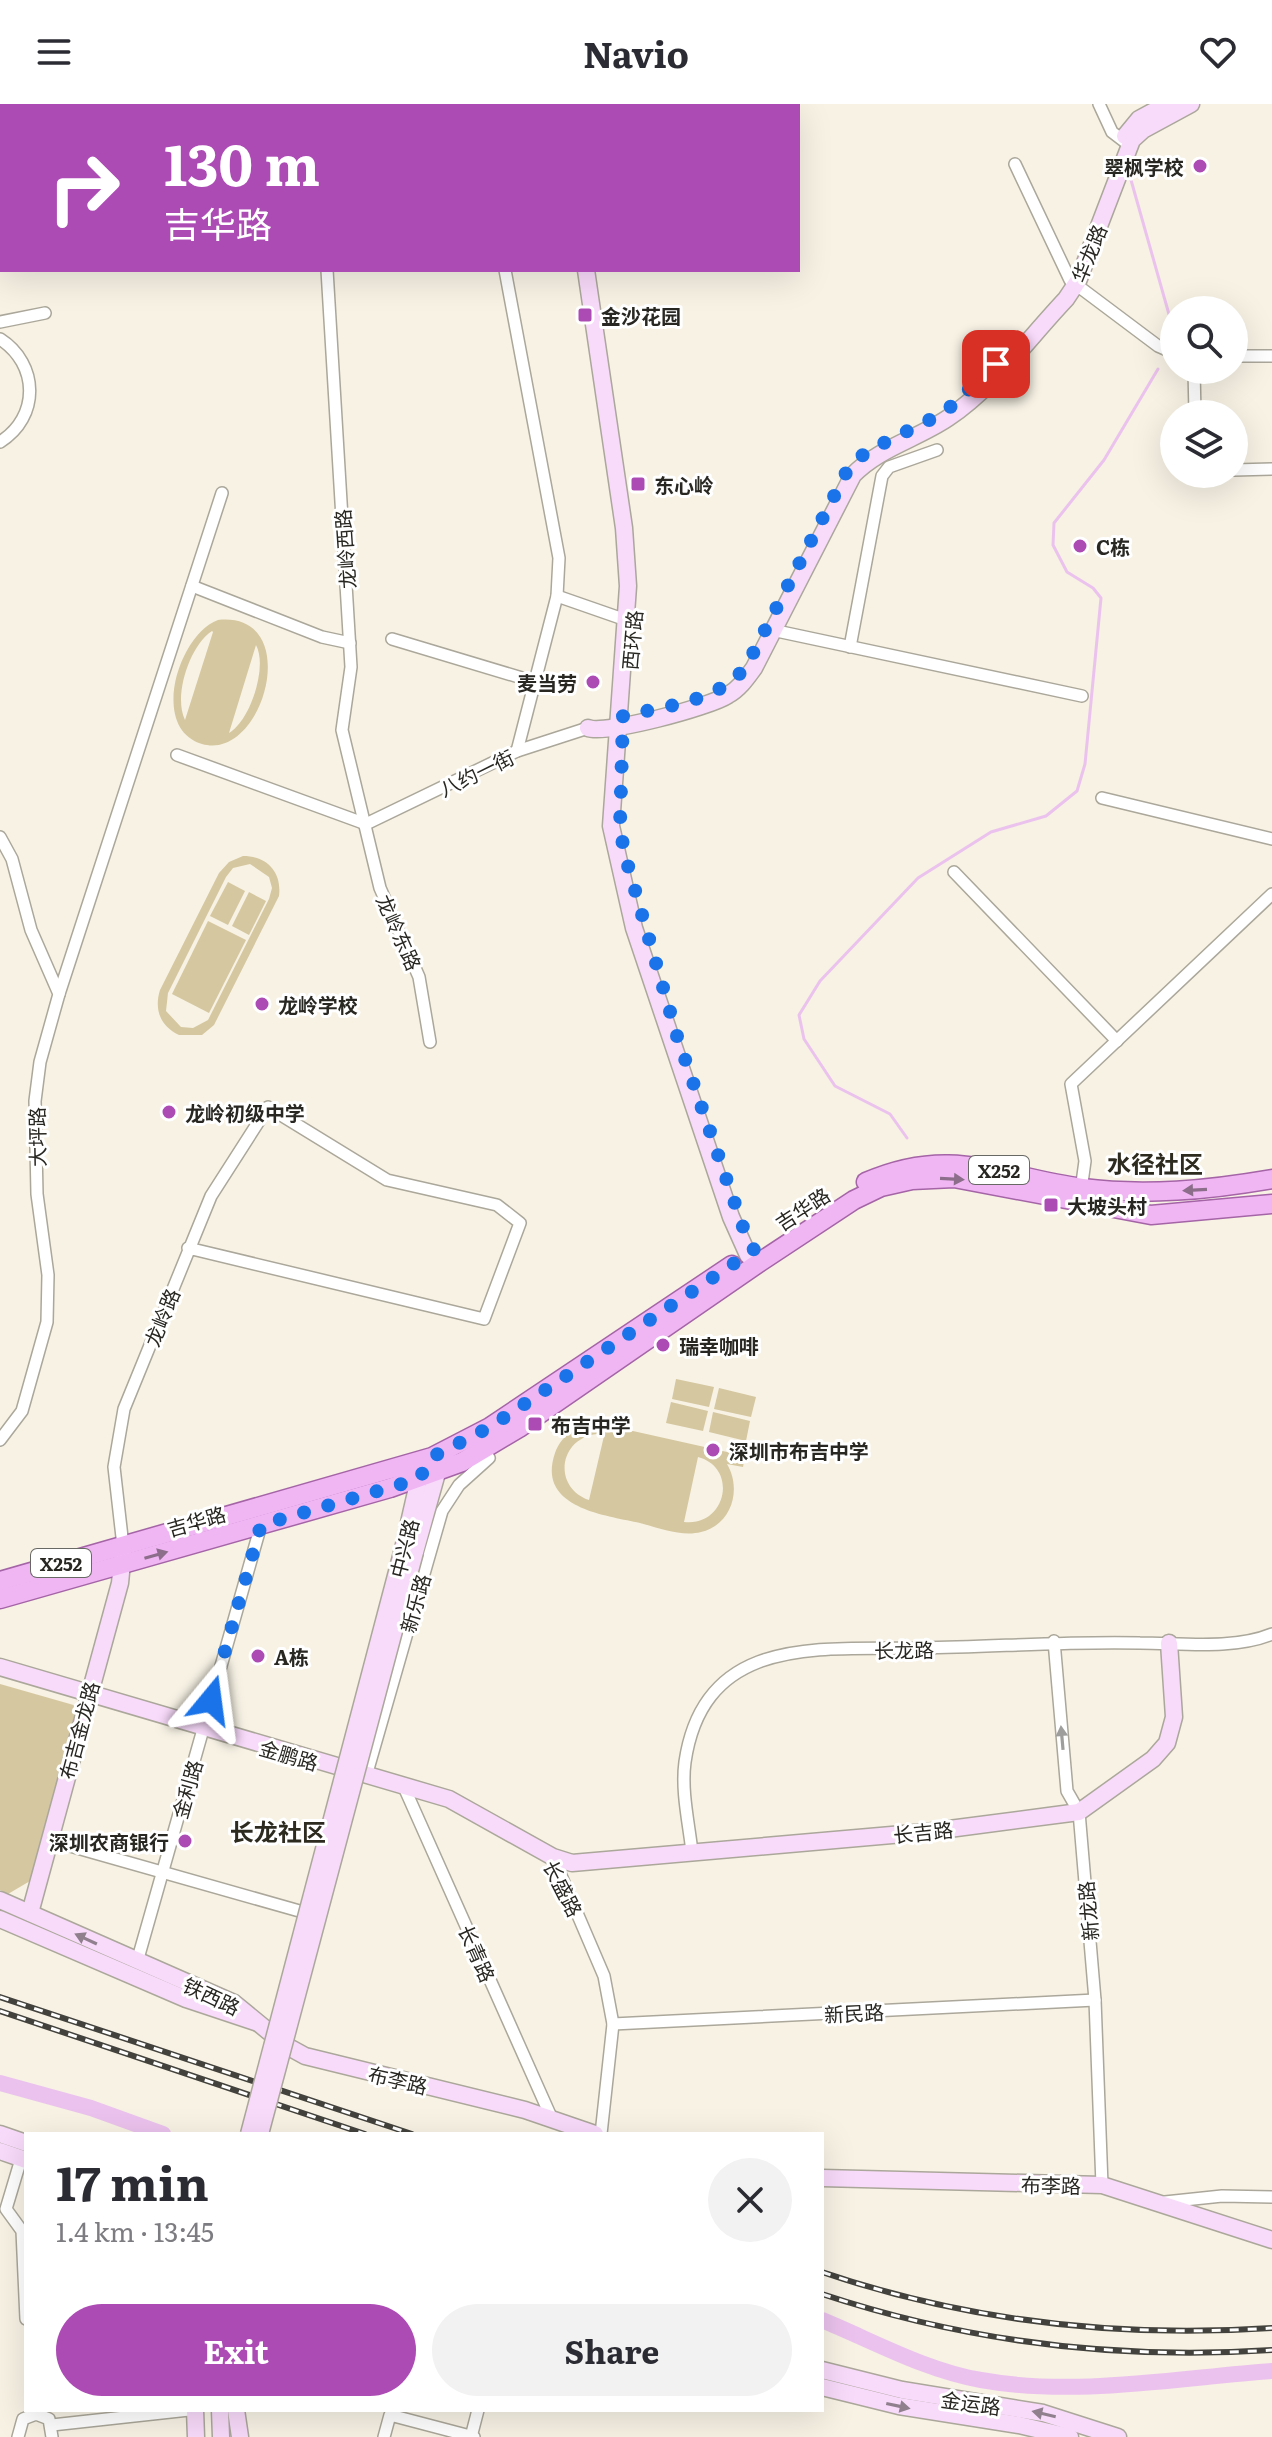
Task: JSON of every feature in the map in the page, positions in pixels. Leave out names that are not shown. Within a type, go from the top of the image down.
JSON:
[{"type":"main road","name":"华龙路","points":[[588,728],[730,694],[754,668],[853,475],[871,459],[938,424],[967,403],[1066,299],[1126,144],[1139,119],[1167,104]]},
{"type":"main road","name":"华龙路","points":[[1126,144],[1143,130],[1191,104]]},
{"type":"main road","name":"西环路","points":[[586,272],[624,528],[628,586],[619,722],[620,825],[624,852],[677,1036],[753,1256]]},
{"type":"main road","name":"西环路","points":[[595,272],[631,528],[635,586],[619,722]]},
{"type":"main road","name":"华龙路","points":[[619,722],[712,694],[739,676],[848,469],[866,452],[935,418],[964,397],[1073,282]]},
{"type":"main road","name":"吉华路","points":[[0,1581],[261,1525],[484,1449],[855,1186],[898,1168],[930,1163],[970,1164],[1151,1215],[1272,1204]]},
{"type":"main road","name":"吉华路","points":[[1080,1195],[1209,1189],[1272,1179]]},
{"type":"main road","name":"吉华路","points":[[0,1599],[124,1555],[429,1470],[753,1256]]},
{"type":"main road","name":"中兴路","points":[[261,2132],[429,1470]]},
{"type":"main road","name":"中兴路","points":[[250,2132],[409,1551]]},
{"type":"main road","name":"布吉金龙路","points":[[30,1913],[124,1555]]},
{"type":"main road","name":"长吉路","points":[[553,1857],[572,1863],[926,1832],[1079,1812],[1153,1759],[1167,1743],[1174,1717],[1169,1643]]},
{"type":"main road","name":"金鹏路","points":[[0,1667],[356,1774]]},
{"type":"main road","name":"长盛路","points":[[356,1774],[449,1799],[553,1857]]},
{"type":"main road","name":"铁西路","points":[[0,1900],[218,2012],[255,2022]]},
{"type":"main road","name":"铁西路","points":[[0,1919],[113,1960],[137,1962],[234,2003],[255,2022]]},
{"type":"main road","name":"布李路","points":[[255,2022],[279,2041],[315,2059],[552,2119],[589,2132]]},
{"type":"main road","points":[[0,2134],[24,2154]]},
{"type":"main road","points":[[0,2151],[24,2154]]},
{"type":"main road","name":"布李路","points":[[824,2178],[1102,2185],[1272,2240]]},
{"type":"main road","name":"金运路","points":[[824,2370],[942,2398],[1043,2413],[1118,2437]]},
{"type":"main road","name":"金运路","points":[[824,2387],[899,2406],[1019,2425],[1070,2437]]},
{"type":"main road","points":[[192,2412],[196,2437]]},
{"type":"main road","points":[[209,2412],[210,2437]]},
{"type":"main road","points":[[220,2412],[221,2437]]},
{"type":"main road","points":[[236,2412],[240,2437]]},
{"type":"street","points":[[1099,104],[1112,132],[1126,144]]},
{"type":"street","points":[[1015,164],[1073,282],[1160,347]]},
{"type":"street","name":"龙岭西路","points":[[327,272],[351,667],[342,730],[366,824]]},
{"type":"street","points":[[505,272],[559,558],[557,596],[532,681],[517,751]]},
{"type":"street","points":[[0,322],[45,313]]},
{"type":"street","points":[[0,339],[22,361],[30,393],[19,425],[0,442]]},
{"type":"street","points":[[1248,356],[1272,356]]},
{"type":"street","points":[[850,647],[882,476],[889,467],[937,450]]},
{"type":"street","points":[[1248,470],[1272,469]]},
{"type":"street","name":"大坪路","points":[[0,1440],[22,1411],[47,1322],[48,1275],[37,1194],[35,1101],[43,1049],[222,493]]},
{"type":"street","points":[[192,586],[322,637],[350,643]]},
{"type":"street","points":[[557,596],[626,620]]},
{"type":"street","points":[[772,630],[1082,696]]},
{"type":"street","points":[[392,639],[532,681]]},
{"type":"street","name":"八约一街","points":[[366,824],[517,751],[588,728]]},
{"type":"street","points":[[177,755],[366,824]]},
{"type":"street","points":[[1102,798],[1272,839]]},
{"type":"street","name":"龙岭东路","points":[[366,824],[380,888],[419,977],[430,1042]]},
{"type":"street","points":[[0,837],[12,859],[31,930],[59,994]]},
{"type":"street","points":[[954,872],[1117,1041]]},
{"type":"street","points":[[1080,1195],[1085,1161],[1071,1084],[1272,894]]},
{"type":"street","name":"龙岭路","points":[[124,1555],[114,1467],[124,1409],[188,1248],[211,1196],[268,1107],[387,1180],[497,1205],[520,1223],[484,1319],[188,1248]]},
{"type":"street","name":"新乐路","points":[[356,1774],[436,1525],[459,1485],[489,1458],[484,1449]]},
{"type":"street","name":"金利路","points":[[137,1962],[261,1525]]},
{"type":"street","name":"长龙路","points":[[692,1852],[685,1763],[695,1725],[729,1678],[757,1660],[788,1651],[1054,1641],[1245,1641],[1272,1634]]},
{"type":"street","name":"新龙路","points":[[1054,1641],[1067,1791],[1079,1812],[1095,2000],[1102,2185]]},
{"type":"street","points":[[279,2041],[310,1914],[356,1774]]},
{"type":"street","points":[[279,2041],[356,1774]]},
{"type":"street","name":"长青路","points":[[404,1787],[552,2119]]},
{"type":"street","points":[[49,1840],[310,1914]]},
{"type":"street","name":"长盛路","points":[[553,1857],[604,1976],[613,2024],[601,2132]]},
{"type":"street","name":"新民路","points":[[613,2024],[1095,2000]]},
{"type":"street","points":[[24,2154],[6,2209],[22,2231],[24,2275]]},
{"type":"street","points":[[1151,2203],[1222,2196],[1272,2197]]},
{"type":"street","points":[[18,2437],[23,2419],[33,2412],[44,2416],[52,2431],[179,2412]]},
{"type":"street","points":[[384,2437],[390,2415],[472,2437],[478,2412]]},
{"type":"shaded area","points":[[218,620],[245,623],[261,638],[268,660],[266,685],[257,710],[243,731],[224,743],[202,744],[186,735],[177,720],[173,701],[182,661],[204,629]],"holes":[[[213,632],[185,720],[182,685],[197,647]],[[256,645],[260,666],[255,693],[244,717],[229,733]]]},
{"type":"shaded area","points":[[243,856],[266,862],[278,880],[279,896],[214,1025],[202,1035],[179,1035],[167,1027],[160,1016],[160,990],[219,873],[229,862]],"holes":[[[250,864],[269,877],[272,888],[269,899],[208,1020],[193,1028],[181,1027],[166,1011],[168,993],[226,877],[233,868]]]},
{"type":"shaded area","points":[[228,882],[245,891],[228,925],[210,916]]},
{"type":"shaded area","points":[[249,892],[266,901],[249,935],[232,926]]},
{"type":"shaded area","points":[[208,921],[246,940],[209,1013],[172,994]]},
{"type":"shaded area","points":[[676,1379],[714,1387],[709,1407],[672,1399]]},
{"type":"shaded area","points":[[719,1388],[756,1397],[751,1417],[714,1409]]},
{"type":"shaded area","points":[[671,1402],[708,1411],[703,1431],[666,1423]]},
{"type":"shaded area","points":[[713,1412],[750,1421],[746,1441],[709,1432]]},
{"type":"shaded area","points":[[590,1424],[745,1456],[743,1467],[727,1464],[734,1484],[734,1495],[727,1514],[712,1528],[678,1533],[577,1506],[555,1486],[552,1471],[555,1453],[566,1436]],"holes":[[[604,1436],[589,1500],[569,1485],[565,1464],[575,1444],[584,1437]],[[698,1457],[711,1463],[719,1472],[723,1484],[722,1496],[710,1516],[684,1522]]]},
{"type":"shaded area","points":[[0,1684],[77,1706],[30,1881],[8,1894],[0,1890]]},
{"type":"waterway","points":[[1131,180],[1164,296]]},
{"type":"waterway","points":[[907,1138],[890,1114],[835,1086],[804,1039],[799,1015],[820,981],[918,878],[991,832],[1046,816],[1077,791],[1085,764],[1101,598],[1093,588],[1067,572],[1053,545],[1054,523],[1104,460],[1158,369]]},
{"type":"waterway","points":[[0,2083],[91,2108],[157,2132]]},
{"type":"waterway","points":[[824,2321],[941,2370],[1017,2385],[1126,2384],[1272,2371]]},
{"type":"railway","points":[[0,1997],[406,2132]]},
{"type":"railway","points":[[0,2011],[359,2132]]},
{"type":"railway","points":[[824,2273],[932,2303],[1044,2322],[1158,2330],[1272,2328]]},
{"type":"railway","points":[[824,2295],[932,2324],[1044,2344],[1158,2352],[1272,2350]]},
{"type":"place","name":"翠枫学校","points":[[1200,166]]},
{"type":"place","name":"金沙花园","points":[[585,315]]},
{"type":"place","name":"东心岭","points":[[638,484]]},
{"type":"place","name":"C栋","points":[[1080,546]]},
{"type":"place","name":"麦当劳","points":[[593,682]]},
{"type":"place","name":"龙岭学校","points":[[262,1004]]},
{"type":"place","name":"龙岭初级中学","points":[[169,1112]]},
{"type":"place","name":"大坡头村","points":[[1051,1205]]},
{"type":"place","name":"瑞幸咖啡","points":[[663,1345]]},
{"type":"place","name":"布吉中学","points":[[535,1424]]},
{"type":"place","name":"深圳市布吉中学","points":[[713,1450]]},
{"type":"place","name":"A栋","points":[[258,1656]]},
{"type":"place","name":"深圳农商银行","points":[[185,1841]]},
{"type":"district","name":"水径社区","points":[[1155,1162]]},
{"type":"district","name":"长龙社区","points":[[278,1830]]},
{"type":"route","points":[[211,1700],[261,1525],[419,1479],[432,1457],[490,1427],[754,1250],[743,1227],[677,1036],[624,852],[620,825],[623,716],[712,694],[731,684],[747,665],[848,469],[866,452],[945,412],[975,388],[996,364]]}]
